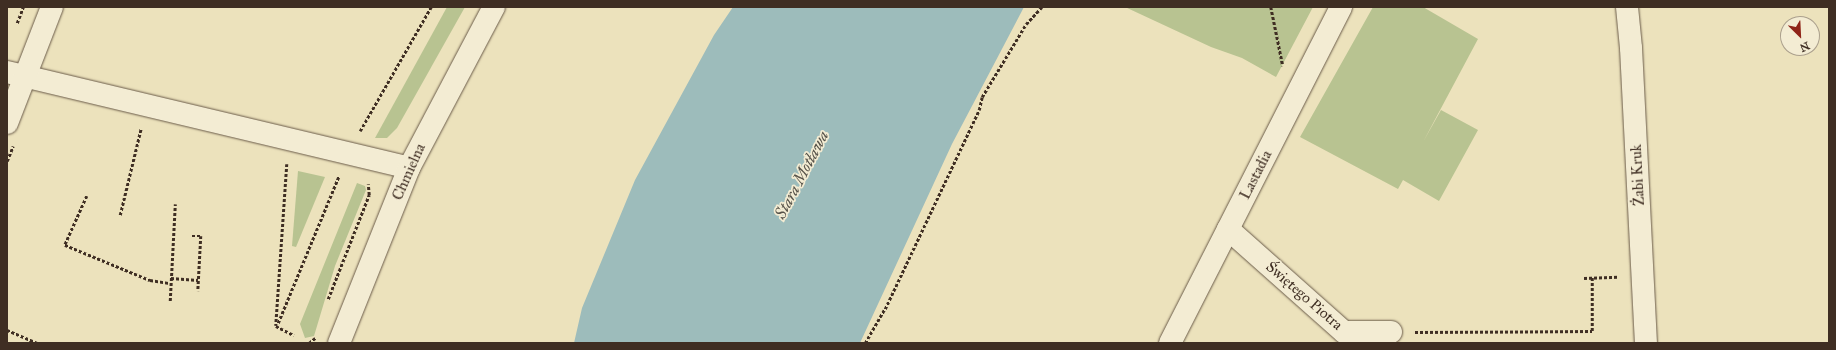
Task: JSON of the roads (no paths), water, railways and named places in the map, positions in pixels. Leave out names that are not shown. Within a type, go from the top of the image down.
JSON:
[{"type":"street","points":[[7,123],[16,75],[52,7]]},
{"type":"street","name":"Chmielna","points":[[340,343],[409,168],[494,7]]},
{"type":"street","name":"Lastadia","points":[[1170,343],[1341,7]]},
{"type":"street","name":"Żabi Kruk","points":[[1627,7],[1631,48],[1646,343]]},
{"type":"street","points":[[16,75],[409,168]]},
{"type":"street","name":"Świętego Piotra","points":[[1228,229],[1344,332],[1391,332]]},
{"type":"water","name":"Stara Motława","points":[[733,7],[1024,7],[952,144],[860,343],[574,343],[582,308],[635,180],[714,35]]}]
